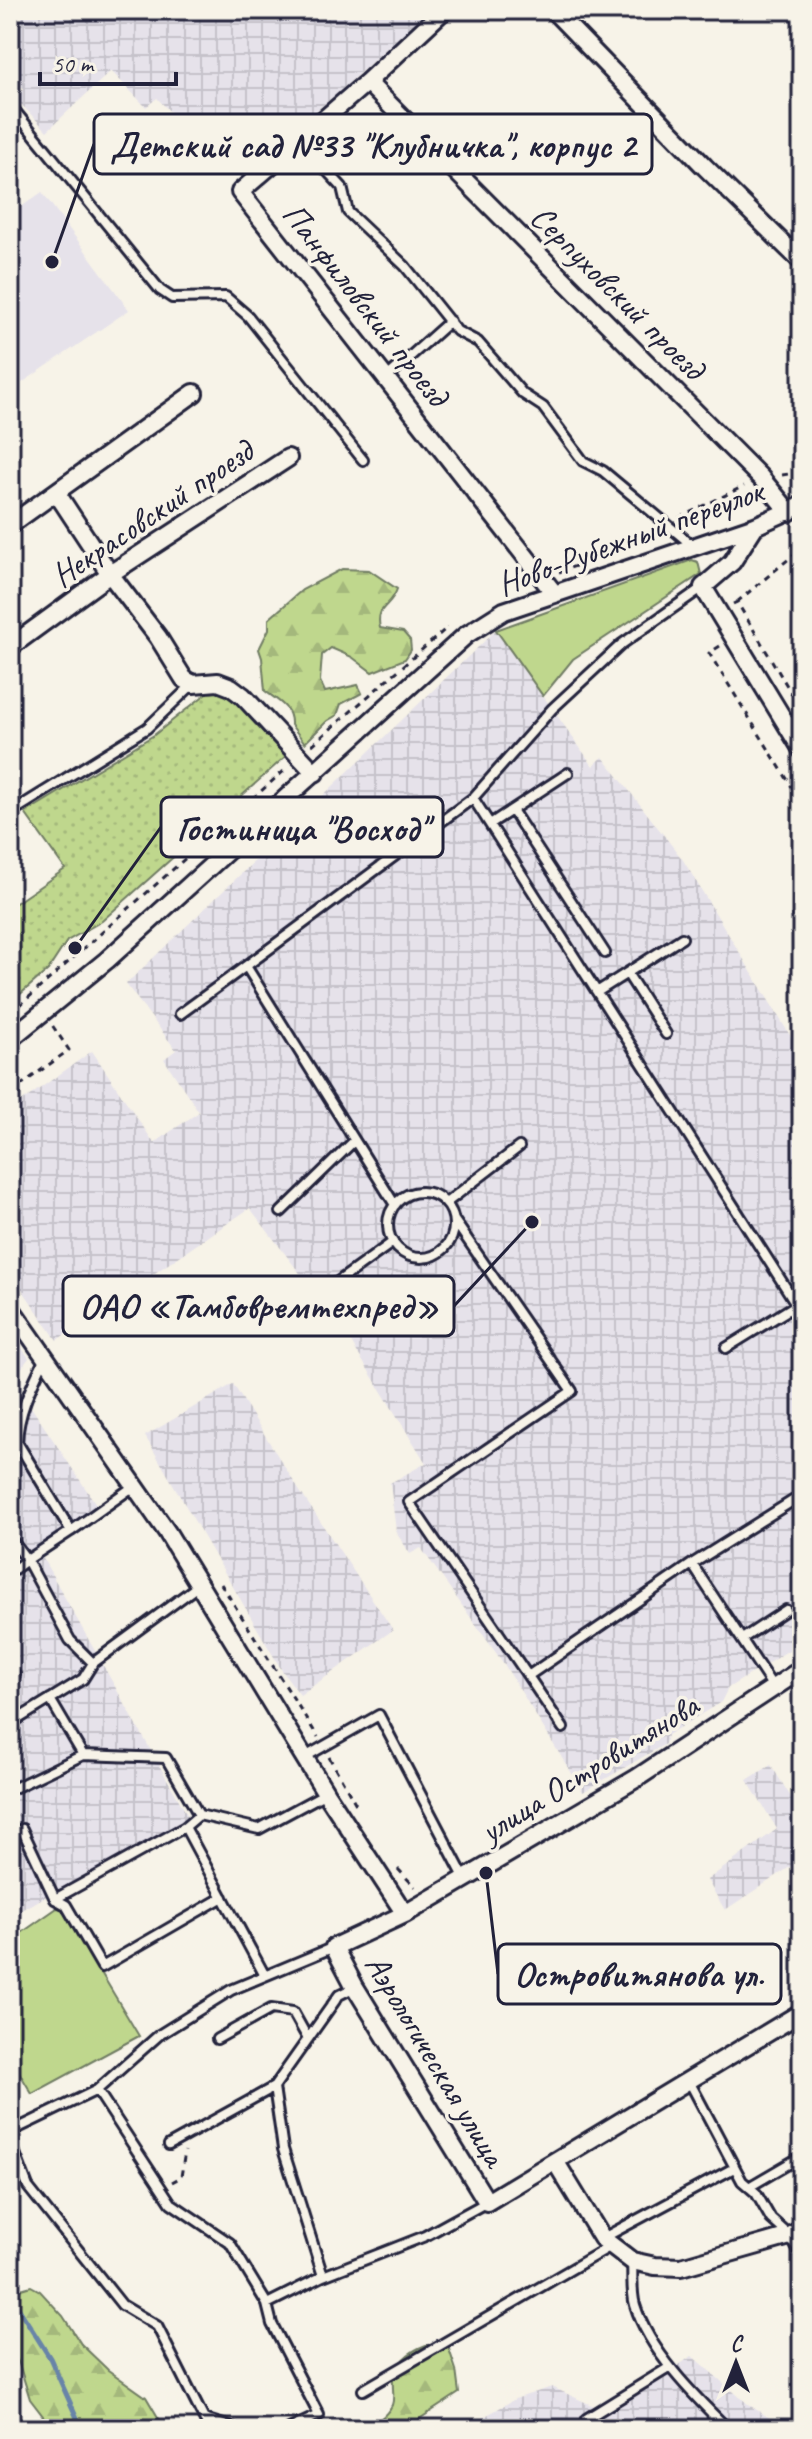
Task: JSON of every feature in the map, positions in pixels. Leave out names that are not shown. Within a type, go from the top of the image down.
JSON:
[{"type":"street","name":"Панфиловский проезд","points":[[444,10],[367,82],[240,192],[554,593]]},
{"type":"street","points":[[553,10],[802,262]]},
{"type":"street","name":"Серпуховский проезд","points":[[367,82],[761,478],[796,508]]},
{"type":"street","points":[[10,525],[194,393]]},
{"type":"street","name":"Некрасовский проезд","points":[[10,647],[110,574],[288,458]]},
{"type":"street","points":[[56,492],[110,574],[158,637],[177,671],[193,684],[218,682],[231,687],[315,773]]},
{"type":"street","name":"Ново-Рубежный переулок","points":[[10,1039],[107,960],[466,635],[504,611],[755,526],[796,508]]},
{"type":"street","points":[[755,526],[732,562],[703,587],[802,750]]},
{"type":"street","points":[[13,1317],[45,1357],[200,1585],[326,1793],[405,1914]]},
{"type":"street","name":"улица Островитянова","points":[[405,1914],[637,1778],[802,1669]]},
{"type":"street","name":"Аэрологическая улица","points":[[405,1914],[334,1947],[355,1987],[487,2202],[802,2012]]},
{"type":"street","points":[[555,2161],[607,2242],[632,2261],[681,2267],[796,2232]]},
{"type":"lane","points":[[10,105],[160,290],[172,298],[226,297],[248,316],[363,460]]},
{"type":"lane","points":[[299,141],[342,187],[348,212],[405,266],[457,331],[478,342],[523,394],[543,407],[583,461],[603,471],[693,546]]},
{"type":"lane","points":[[386,378],[450,321]]},
{"type":"lane","points":[[180,1014],[473,798],[552,709],[622,644],[703,587]]},
{"type":"lane","points":[[10,813],[147,728],[193,684]]},
{"type":"lane","points":[[490,824],[568,773]]},
{"type":"lane","points":[[473,798],[802,1313]]},
{"type":"lane","points":[[512,810],[605,953]]},
{"type":"lane","points":[[597,992],[682,938]]},
{"type":"lane","points":[[246,966],[395,1205]]},
{"type":"lane","points":[[627,973],[666,1034]]},
{"type":"lane","points":[[281,1212],[354,1141]]},
{"type":"lane","points":[[446,1203],[519,1147]]},
{"type":"lane","points":[[454,1220],[454,1230],[445,1248],[427,1257],[408,1255],[393,1242],[388,1223],[395,1205],[402,1198],[420,1192],[430,1193],[446,1203],[454,1220],[572,1391],[409,1502],[563,1728]]},
{"type":"lane","points":[[328,1289],[393,1242]]},
{"type":"lane","points":[[726,1348],[796,1305]]},
{"type":"lane","points":[[45,1357],[29,1391],[17,1428],[17,1442],[71,1531]]},
{"type":"lane","points":[[10,1572],[134,1485]]},
{"type":"lane","points":[[528,1676],[692,1564],[802,1495]]},
{"type":"lane","points":[[10,1538],[27,1560],[70,1640],[93,1663]]},
{"type":"lane","points":[[692,1564],[774,1688]]},
{"type":"lane","points":[[10,1724],[83,1679],[93,1663],[200,1585]]},
{"type":"lane","points":[[742,1639],[786,1610]]},
{"type":"lane","points":[[50,1699],[83,1755]]},
{"type":"lane","points":[[305,1757],[379,1715],[465,1879]]},
{"type":"lane","points":[[10,1790],[83,1755],[166,1758],[199,1815],[259,1829],[326,1793]]},
{"type":"lane","points":[[55,1899],[185,1827],[199,1815]]},
{"type":"lane","points":[[185,1827],[264,1974]]},
{"type":"lane","points":[[10,1835],[22,1829],[55,1899],[66,1905],[102,1967],[223,1897]]},
{"type":"lane","points":[[10,2132],[97,2090],[159,2035],[231,1990],[334,1947]]},
{"type":"lane","points":[[169,2145],[274,2087],[339,1995],[355,1987]]},
{"type":"lane","points":[[217,2039],[271,2009],[293,2012],[308,2039]]},
{"type":"lane","points":[[689,2081],[734,2168],[756,2193],[771,2219],[796,2232],[802,2257]]},
{"type":"lane","points":[[274,2087],[283,2149],[323,2276]]},
{"type":"lane","points":[[97,2090],[171,2203],[230,2243],[267,2304],[272,2324],[319,2415],[289,2429]]},
{"type":"lane","points":[[10,2140],[28,2187],[122,2305],[157,2326],[209,2429]]},
{"type":"lane","points":[[749,2187],[802,2156]]},
{"type":"lane","points":[[363,2390],[734,2168]]},
{"type":"lane","points":[[267,2304],[323,2276],[425,2236],[487,2202]]},
{"type":"lane","points":[[632,2261],[634,2303],[646,2329],[670,2367],[728,2429]]},
{"type":"lane","points":[[802,2339],[802,2347]]},
{"type":"lane","points":[[583,2429],[586,2419],[670,2367]]},
{"type":"lane","points":[[712,2413],[715,2429]]},
{"type":"lane","points":[[204,2419],[237,2429]]},
{"type":"path","points":[[719,614],[802,548]]},
{"type":"path","points":[[737,602],[802,711]]},
{"type":"path","points":[[733,637],[709,653],[802,803]]},
{"type":"path","points":[[10,1093],[69,1050],[43,1012]]},
{"type":"path","points":[[162,2188],[181,2177],[188,2134]]},
{"type":"shaded area","points":[[10,10],[428,10],[341,90],[269,150],[257,136],[221,165],[157,98],[146,107],[111,71],[47,131],[15,98],[24,89],[10,72]]},
{"type":"shaded area","points":[[42,192],[129,310],[10,391],[10,215]]},
{"type":"shaded area","points":[[496,630],[593,766],[603,757],[683,860],[802,1055],[802,1642],[728,1688],[721,1702],[667,1735],[665,1744],[583,1792],[504,1664],[421,1548],[410,1554],[396,1531],[390,1483],[426,1463],[344,1331],[250,1208],[57,1340],[10,1272],[10,1110],[92,1051],[154,1143],[199,1112],[164,1059],[176,1050],[126,984]]},
{"type":"shaded area","points":[[10,1332],[29,1358],[10,1383]]},
{"type":"shaded area","points":[[233,1384],[299,1490],[393,1630],[300,1695],[281,1669],[145,1436]]},
{"type":"shaded area","points":[[31,1407],[104,1516],[42,1557],[189,1818],[10,1916],[10,1423]]},
{"type":"shaded area","points":[[771,1765],[802,1815],[802,1859],[725,1910],[707,1880],[777,1829],[747,1780]]},
{"type":"shaded area","points":[[692,2356],[749,2405],[779,2424],[802,2426],[802,2429],[463,2429],[515,2399],[552,2387],[609,2413]]},
{"type":"green space","points":[[692,560],[698,562],[701,574],[573,659],[543,696],[496,630]]},
{"type":"green space","points":[[342,569],[369,570],[397,589],[380,615],[380,628],[403,632],[410,640],[411,650],[405,659],[372,672],[352,657],[331,648],[322,655],[320,681],[325,692],[358,685],[362,693],[341,704],[337,715],[305,743],[291,725],[287,709],[265,691],[259,649],[269,629],[269,619],[302,590]]},
{"type":"green space","points":[[211,690],[230,694],[286,756],[102,921],[67,941],[48,970],[10,1003],[10,907],[65,869],[25,813],[154,735]]},
{"type":"green space","points":[[57,1908],[63,1909],[139,2036],[32,2094],[10,2057],[10,1941]]},
{"type":"green space","points":[[31,2286],[40,2291],[63,2316],[81,2344],[108,2370],[146,2397],[165,2429],[53,2429],[30,2399],[10,2346],[10,2301],[21,2289]]},
{"type":"green space","points":[[426,2345],[449,2349],[459,2393],[404,2429],[363,2429],[390,2409],[393,2380],[401,2363],[409,2354]]},
{"type":"waterway","points":[[10,2301],[17,2306],[50,2358],[82,2429]]},
{"type":"place","name":"Детский сад №33 \"Клубничка\", корпус 2","points":[[52,262]]},
{"type":"place","name":"Гостиница \"Восход\"","points":[[75,948]]},
{"type":"place","name":"ОАО «Тамбовремтехпред»","points":[[532,1222]]},
{"type":"place","name":"Островитянова ул.","points":[[486,1873]]}]
